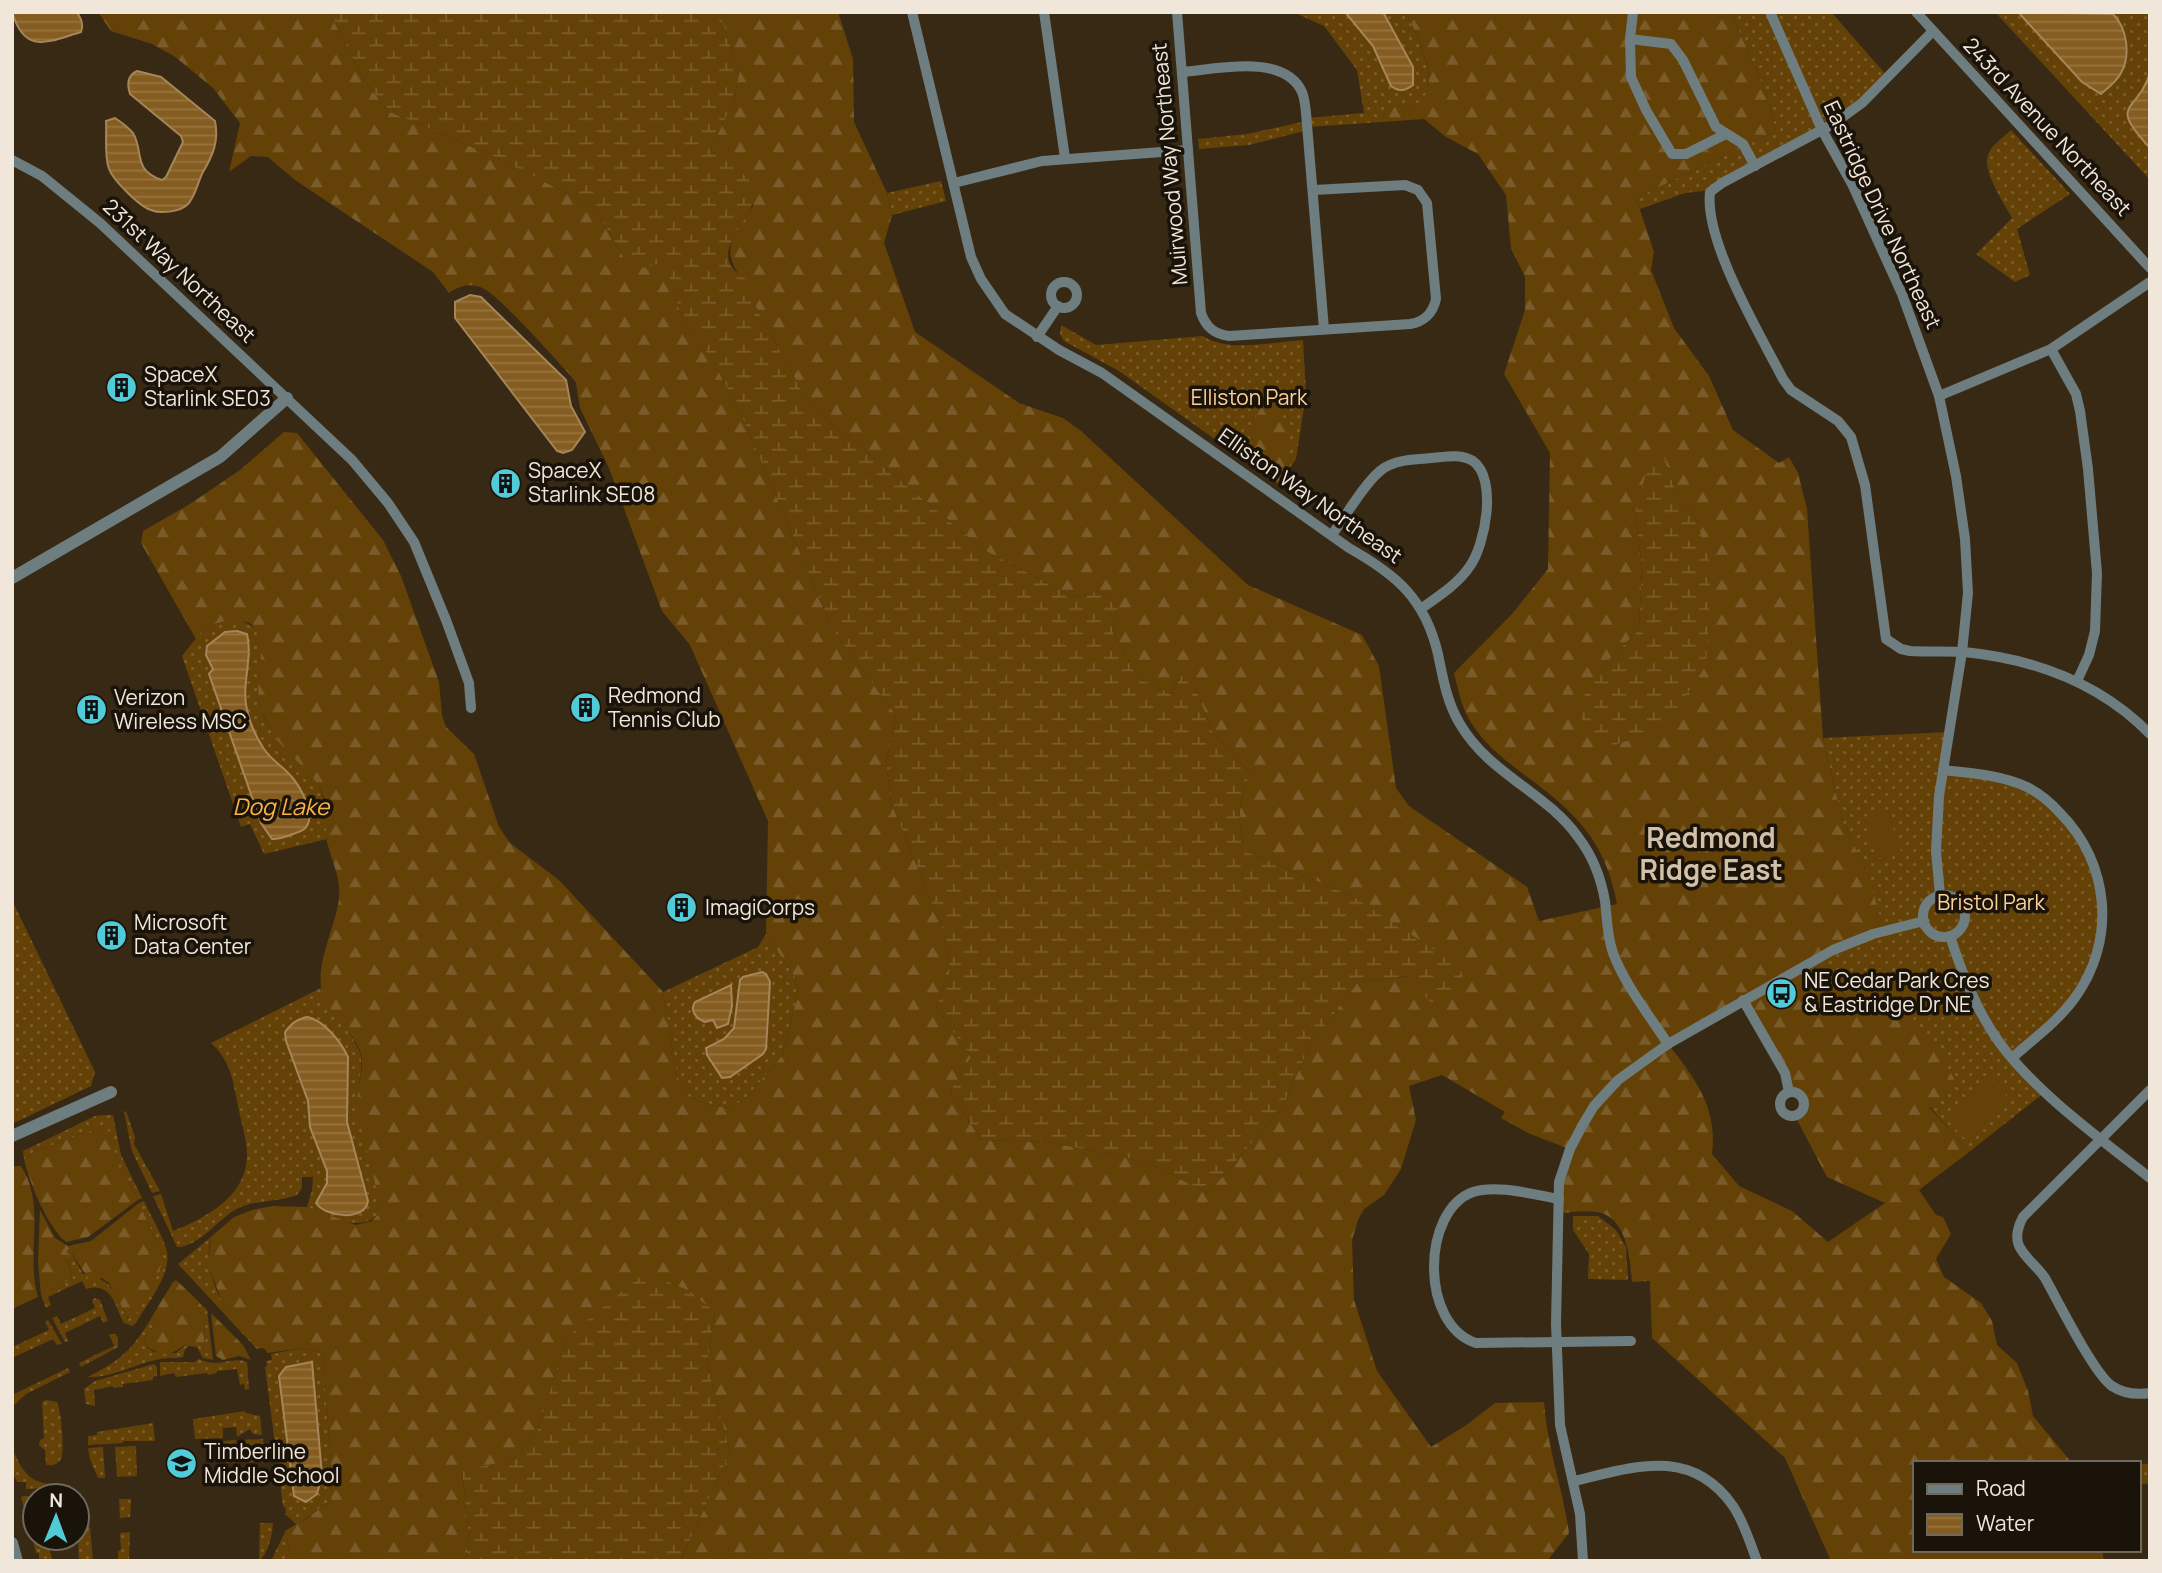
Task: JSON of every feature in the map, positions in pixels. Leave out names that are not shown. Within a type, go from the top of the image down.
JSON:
[{"type":"street","name":"Elliston Way Northeast","points":[[912,12],[971,257],[981,279],[1005,314],[1037,337],[1102,373],[1332,535],[1384,568],[1422,608],[1436,646],[1451,706],[1471,741],[1503,772],[1552,809],[1587,851],[1601,884],[1609,939],[1614,954],[1621,970],[1668,1044]]},
{"type":"street","points":[[1044,12],[1065,159]]},
{"type":"street","name":"Muirwood Way Northeast","points":[[1177,12],[1201,313],[1209,328],[1224,335],[1324,329]]},
{"type":"street","points":[[1633,12],[1630,40],[1631,77],[1646,110],[1672,154],[1686,155],[1726,134]]},
{"type":"street","name":"Eastridge Drive Northeast","points":[[1770,12],[1822,130],[1852,184],[1902,294],[1939,396],[1956,476],[1965,539],[1968,593],[1962,652],[1939,796],[1936,851],[1940,895]]},
{"type":"street","name":"243rd Avenue Northeast","points":[[1916,12],[2150,268]]},
{"type":"street","points":[[1933,31],[1862,103],[1822,130],[1710,192],[1708,205],[1728,270],[1791,390],[1838,421],[1851,437],[1865,485],[1886,639],[1901,649],[1910,651],[1962,652],[2030,663],[2077,681],[2111,701],[2150,734]]},
{"type":"street","points":[[1630,40],[1671,44],[1683,60],[1716,127],[1743,144],[1755,166]]},
{"type":"street","points":[[1183,72],[1262,66],[1280,72],[1299,87],[1303,94],[1314,190],[1324,329],[1415,323],[1431,313],[1436,299],[1427,203],[1418,190],[1405,185],[1314,190]]},
{"type":"street","points":[[954,183],[1019,165],[1188,149]]},
{"type":"street","name":"231st Way Northeast","points":[[12,160],[43,176],[100,223],[352,460],[388,503],[414,542],[469,683],[471,708]]},
{"type":"street","points":[[1939,396],[2050,349],[2150,282]]},
{"type":"street","points":[[1037,337],[1058,306]]},
{"type":"street","points":[[2050,349],[2076,394],[2080,411],[2097,572],[2095,631],[2089,655],[2077,681]]},
{"type":"street","points":[[12,578],[220,457],[287,398]]},
{"type":"street","points":[[1332,535],[1376,474],[1390,465],[1406,460],[1455,456],[1474,462],[1481,469],[1484,478],[1486,524],[1480,546],[1472,565],[1462,577],[1422,608]]},
{"type":"street","points":[[1943,770],[1999,778],[2028,787],[2050,802],[2082,839],[2099,877],[2103,901],[2102,926],[2098,953],[2087,976],[2075,998],[2056,1019],[2012,1058]]},
{"type":"street","points":[[1940,895],[1954,897],[1964,907],[1964,921],[1956,933],[1950,936],[1937,935],[1926,927],[1924,921],[1923,914],[1928,902],[1940,895]]},
{"type":"street","points":[[1583,1561],[1582,1525],[1560,1425],[1557,1343],[1559,1182],[1581,1126],[1594,1106],[1618,1080],[1668,1044],[1833,950],[1873,934],[1924,921]]},
{"type":"street","points":[[1950,936],[1978,1007],[2012,1058],[2028,1077],[2150,1178]]},
{"type":"street","points":[[1743,1000],[1785,1073],[1789,1092]]},
{"type":"street","points":[[2150,1090],[2023,1217],[2017,1233],[2022,1253],[2038,1267],[2102,1378],[2113,1387],[2134,1394],[2150,1394]]},
{"type":"street","points":[[12,1136],[111,1092]]},
{"type":"street","points":[[1559,1199],[1494,1189],[1467,1194],[1453,1205],[1439,1234],[1435,1259],[1438,1301],[1444,1317],[1463,1337],[1476,1343],[1631,1341]]},
{"type":"street","points":[[1574,1481],[1652,1464],[1674,1466],[1693,1474],[1710,1482],[1733,1506],[1758,1561]]},
{"type":"street","points":[[12,1543],[17,1561]]},
{"type":"green space","points":[[98,12],[329,12],[364,80],[388,111],[493,156],[594,207],[626,261],[665,261],[681,315],[717,368],[744,421],[833,630],[896,715],[886,763],[891,802],[944,933],[950,971],[936,1008],[971,1057],[950,1092],[981,1140],[1048,1142],[1144,1161],[1208,1193],[1282,1108],[1309,1047],[1358,982],[1409,976],[1352,896],[1245,851],[1240,812],[1250,774],[1212,731],[1196,689],[1182,673],[1171,694],[1138,678],[1112,631],[1118,606],[1099,591],[1074,597],[984,550],[809,404],[753,302],[750,289],[734,267],[731,258],[730,249],[735,233],[753,206],[745,175],[710,150],[735,99],[739,70],[719,12],[838,12],[853,59],[854,122],[887,193],[892,215],[884,243],[915,332],[1019,403],[1063,418],[1081,431],[1248,585],[1362,635],[1379,666],[1396,788],[1409,806],[1527,887],[1539,921],[1617,904],[1612,882],[1596,845],[1574,816],[1494,750],[1481,736],[1464,708],[1454,673],[1512,614],[1548,569],[1550,453],[1504,374],[1525,310],[1525,277],[1511,248],[1506,195],[1478,154],[1446,137],[1424,119],[1382,122],[1387,105],[1412,106],[1426,94],[1429,83],[1421,45],[1406,12],[1731,12],[1767,95],[1776,131],[1636,198],[1654,252],[1651,270],[1674,328],[1709,376],[1733,430],[1779,463],[1789,457],[1798,473],[1807,509],[1823,738],[1842,820],[1869,877],[1884,931],[1819,958],[1857,1014],[1876,1003],[1932,1036],[1957,1085],[1929,1107],[1969,1152],[1919,1190],[1936,1215],[1943,1217],[1951,1234],[1936,1259],[1944,1277],[1981,1303],[1992,1321],[1997,1345],[2017,1363],[2028,1391],[2033,1416],[2070,1461],[1913,1461],[1913,1552],[2102,1552],[2104,1561],[1831,1561],[1785,1458],[1652,1338],[1650,1281],[1632,1282],[1625,1240],[1615,1222],[1607,1215],[1597,1212],[1558,1213],[1569,1149],[1528,1133],[1501,1118],[1505,1112],[1442,1075],[1409,1086],[1416,1120],[1401,1169],[1384,1195],[1364,1209],[1352,1240],[1354,1300],[1377,1371],[1431,1447],[1495,1403],[1544,1402],[1548,1435],[1569,1533],[1547,1561],[680,1561],[730,1453],[707,1363],[715,1312],[567,1337],[537,1432],[515,1459],[462,1472],[469,1539],[465,1561],[283,1561],[289,1553],[286,1530],[331,1500],[323,1353],[303,1348],[268,1353],[222,1302],[208,1264],[211,1237],[234,1217],[252,1210],[273,1206],[307,1207],[356,1225],[372,1221],[379,1213],[358,1108],[362,1067],[360,1051],[327,1004],[321,987],[322,965],[337,910],[339,884],[327,842],[326,805],[321,790],[311,775],[276,739],[261,710],[258,687],[261,654],[257,633],[250,623],[227,621],[208,628],[196,639],[141,543],[143,531],[190,504],[240,470],[284,432],[297,433],[383,540],[401,576],[439,682],[442,715],[446,727],[474,754],[499,827],[510,843],[559,880],[663,992],[677,1076],[689,1097],[709,1105],[730,1108],[745,1099],[782,1056],[798,993],[795,977],[766,934],[768,821],[690,645],[662,611],[609,468],[580,408],[576,383],[526,327],[488,291],[468,285],[449,293],[433,272],[295,180],[268,157],[251,156],[229,172],[240,123],[213,88],[174,56],[152,44],[111,31]],"holes":[[[1663,456],[1674,486],[1697,522],[1585,735],[1598,671],[1639,630],[1642,566],[1635,513]],[[1743,1000],[1788,1085],[1803,1099],[1804,1107],[1795,1116],[1827,1177],[1885,1203],[1828,1242],[1792,1211],[1739,1186],[1712,1154],[1713,1137],[1708,1108],[1687,1069],[1668,1044]]]},
{"type":"green space","points":[[329,12],[719,12],[739,70],[735,99],[710,150],[742,172],[754,190],[753,202],[733,238],[729,262],[738,273],[756,284],[753,302],[809,404],[984,550],[1074,597],[1099,591],[1118,606],[1112,631],[1138,678],[1171,694],[1183,672],[1196,689],[1212,731],[1250,774],[1240,812],[1245,851],[1352,896],[1455,963],[1463,975],[1454,992],[1432,1004],[1408,976],[1358,982],[1309,1047],[1282,1108],[1208,1193],[1144,1161],[1048,1142],[981,1140],[950,1092],[971,1057],[936,1008],[950,971],[944,933],[891,802],[886,763],[896,715],[833,630],[744,421],[717,368],[681,315],[665,262],[638,269],[626,261],[594,207],[493,156],[388,111],[364,80]]},
{"type":"green space","points":[[1293,12],[1406,12],[1425,58],[1429,83],[1426,94],[1420,102],[1412,106],[1387,105],[1382,122],[1308,127],[1308,130],[1249,145],[1199,149],[1198,139],[1247,134],[1307,121],[1307,118],[1364,113],[1357,70],[1324,26]]},
{"type":"green space","points":[[1731,12],[1831,12],[1888,77],[1862,103],[1713,190],[1685,193],[1640,209],[1636,198],[1776,131],[1767,95]]},
{"type":"green space","points":[[1995,12],[2150,12],[2150,180]]},
{"type":"green space","points":[[2011,130],[2070,194],[2017,229],[2030,275],[2015,282],[1976,254],[2012,218],[1995,187],[1987,162],[1992,148]]},
{"type":"green space","points":[[941,181],[946,201],[892,215],[887,193]]},
{"type":"green space","name":"Elliston Park","points":[[1061,325],[1096,345],[1203,336],[1213,341],[1238,345],[1303,340],[1306,394],[1296,459],[1278,484],[1119,371],[1064,341],[1060,334]]},
{"type":"green space","points":[[1277,383],[1283,383],[1288,392],[1283,420],[1290,445],[1283,469],[1275,471],[1262,461],[1251,445],[1250,437],[1251,424]]},
{"type":"green space","points":[[1652,452],[1663,456],[1674,486],[1697,522],[1711,566],[1706,666],[1661,731],[1613,745],[1585,735],[1579,705],[1598,671],[1639,630],[1642,566],[1635,513]]},
{"type":"green space","points":[[237,620],[250,625],[258,633],[262,657],[259,697],[264,718],[273,733],[316,781],[326,809],[327,839],[264,854],[250,824],[241,827],[182,656],[199,635],[211,626]]},
{"type":"green space","name":"Bristol Park","points":[[1949,732],[1943,770],[1999,778],[2050,802],[2092,858],[2102,926],[2075,998],[2012,1058],[2045,1092],[1969,1152],[1872,1033],[1818,958],[1869,877],[1842,820],[1823,738]]},
{"type":"green space","points":[[1887,809],[1901,852],[1877,859],[1864,817]]},
{"type":"green space","points":[[12,900],[95,1072],[91,1086],[12,1124]]},
{"type":"green space","points":[[766,934],[795,977],[798,993],[782,1056],[745,1099],[730,1108],[709,1105],[689,1097],[677,1076],[663,992],[758,947]]},
{"type":"green space","points":[[1870,964],[1911,985],[1899,1009],[1857,989]]},
{"type":"green space","points":[[321,988],[360,1054],[359,1096],[379,1213],[371,1219],[354,1223],[307,1207],[313,1177],[302,1177],[302,1188],[297,1195],[240,1207],[199,1239],[177,1247],[153,1196],[161,1194],[173,1231],[222,1204],[232,1194],[245,1170],[246,1143],[233,1080],[223,1057],[211,1043]]},
{"type":"green space","points":[[1919,989],[1939,999],[1928,1020],[1908,1011]]},
{"type":"green space","points":[[1989,1076],[2009,1099],[1964,1138],[1944,1116]]},
{"type":"green space","points":[[126,1111],[135,1137],[134,1144],[160,1191],[152,1193],[132,1151],[124,1112]]},
{"type":"green space","points":[[113,1115],[121,1155],[142,1198],[138,1200],[116,1155],[108,1131],[98,1128],[39,1150],[24,1159],[23,1151],[95,1116]]},
{"type":"green space","points":[[98,1128],[108,1130],[116,1155],[138,1200],[88,1237],[66,1242],[40,1204],[24,1159],[39,1150]]},
{"type":"green space","points":[[21,1166],[33,1197],[34,1264],[38,1297],[12,1309],[12,1168]]},
{"type":"green space","points":[[144,1201],[163,1239],[167,1261],[162,1280],[136,1323],[132,1326],[124,1323],[115,1302],[107,1292],[95,1288],[86,1289],[82,1281],[48,1297],[51,1305],[46,1308],[41,1295],[73,1278],[66,1257],[69,1249],[83,1274],[108,1284],[128,1319],[163,1257],[139,1203]]},
{"type":"green space","points":[[139,1203],[163,1257],[159,1273],[134,1318],[127,1317],[109,1283],[102,1278],[92,1282],[89,1280],[69,1249],[67,1252],[70,1255],[66,1258],[73,1278],[41,1295],[38,1261],[40,1210],[55,1238],[68,1246],[91,1241]]},
{"type":"green space","points":[[1573,1216],[1598,1216],[1616,1230],[1626,1247],[1628,1280],[1588,1279],[1589,1254],[1573,1230]]},
{"type":"green space","points":[[211,1237],[210,1271],[222,1302],[265,1348],[257,1349],[178,1264]]},
{"type":"green space","points":[[650,1275],[688,1290],[715,1312],[707,1363],[730,1453],[680,1561],[465,1561],[469,1539],[462,1471],[515,1459],[537,1432],[567,1337],[640,1277]]},
{"type":"green space","points":[[176,1280],[197,1300],[196,1307],[205,1318],[204,1343],[188,1343],[171,1353],[162,1354],[144,1345],[146,1336],[155,1324],[153,1315]]},
{"type":"green space","points":[[92,1300],[100,1300],[108,1321],[103,1323],[100,1316],[65,1333],[68,1341],[65,1342],[52,1318],[57,1316],[61,1324],[95,1308]]},
{"type":"green space","points":[[197,1300],[207,1310],[213,1360],[203,1358],[197,1347],[189,1346],[183,1357],[164,1358],[106,1375],[88,1377],[126,1352],[153,1315],[155,1324],[146,1336],[144,1345],[154,1352],[176,1353],[188,1343],[204,1343],[205,1318],[196,1307]]},
{"type":"green space","points":[[211,1313],[243,1345],[251,1360],[239,1356],[223,1360],[216,1356]]},
{"type":"green space","points":[[48,1320],[62,1344],[57,1345],[53,1339],[12,1358],[12,1347],[49,1330],[45,1322]]},
{"type":"green space","points":[[109,1334],[118,1337],[118,1347],[81,1367],[79,1363],[114,1346]]},
{"type":"green space","points":[[303,1348],[323,1353],[331,1500],[297,1525],[284,1513],[265,1367],[266,1361],[272,1360],[271,1354]],"holes":[[[311,1362],[322,1475],[317,1494],[309,1501],[294,1496],[279,1376]]]},
{"type":"green space","points":[[199,1359],[212,1363],[235,1360],[247,1362],[249,1389],[245,1390],[244,1384],[240,1385],[237,1369],[208,1375],[176,1377],[174,1373],[160,1376],[160,1362],[195,1362]]},
{"type":"green space","points":[[154,1364],[157,1367],[157,1376],[153,1377],[153,1380],[94,1390],[95,1406],[86,1404],[84,1389],[95,1381]]},
{"type":"green space","points":[[68,1368],[70,1372],[26,1394],[14,1405],[12,1395]]},
{"type":"green space","points":[[42,1402],[57,1402],[62,1430],[61,1459],[50,1465],[46,1465],[45,1450],[39,1445],[44,1438]]},
{"type":"green space","points":[[245,1411],[260,1416],[262,1435],[253,1434],[250,1429],[237,1437],[236,1427],[223,1428],[223,1438],[195,1439],[193,1419]]},
{"type":"green space","points":[[153,1423],[155,1441],[88,1445],[88,1436],[97,1435],[97,1432]]},
{"type":"green space","points":[[263,1439],[266,1462],[225,1463],[223,1441],[236,1440],[237,1446],[241,1445],[241,1440]]},
{"type":"green space","points":[[136,1446],[137,1476],[117,1477],[115,1447]]},
{"type":"green space","points":[[103,1447],[105,1478],[98,1478],[88,1448]]},
{"type":"green space","points":[[12,1448],[25,1472],[39,1482],[17,1482],[12,1471]]},
{"type":"green space","points":[[2150,1463],[2150,1483],[2141,1485],[2141,1465]]},
{"type":"green space","points":[[119,1499],[131,1499],[130,1517],[120,1518]]},
{"type":"green space","points":[[260,1523],[273,1523],[268,1548],[259,1561]]},
{"type":"green space","points":[[286,1530],[289,1553],[283,1561],[271,1561]]},
{"type":"green space","points":[[130,1532],[129,1561],[118,1561],[118,1551],[121,1550],[120,1533]]},
{"type":"green space","points":[[91,1538],[93,1561],[79,1561],[79,1552],[91,1552]]},
{"type":"green space","points":[[50,1552],[53,1561],[39,1561],[39,1553],[36,1553]]},
{"type":"water","points":[[12,12],[77,12],[82,29],[81,32],[58,39],[39,42],[23,35]]},
{"type":"water","points":[[1345,12],[1383,12],[1413,67],[1413,85],[1402,90],[1391,86],[1373,46]]},
{"type":"water","points":[[2018,12],[2113,14],[2122,27],[2127,50],[2119,76],[2101,94],[2082,82]]},
{"type":"water","points":[[137,71],[161,77],[215,121],[216,135],[210,160],[190,202],[174,211],[155,211],[140,204],[116,180],[107,164],[106,121],[115,118],[133,133],[140,160],[146,171],[162,180],[183,142],[181,136],[130,94],[129,81],[131,75]]},
{"type":"water","points":[[2150,72],[2150,148],[2137,133],[2127,114],[2145,86]]},
{"type":"water","points":[[470,295],[481,297],[566,380],[571,406],[585,432],[572,450],[563,453],[557,451],[455,318],[455,302]]},
{"type":"water","name":"Dog Lake","points":[[225,632],[247,634],[249,653],[245,691],[247,710],[258,740],[267,753],[295,780],[308,807],[309,821],[306,828],[280,838],[272,839],[261,823],[209,674],[213,669],[206,655],[207,646]]},
{"type":"water","points":[[762,972],[770,982],[766,1049],[763,1054],[730,1077],[722,1078],[707,1055],[706,1048],[724,1039],[734,1028],[740,980]]},
{"type":"water","points":[[731,985],[732,1006],[728,1024],[717,1028],[713,1020],[705,1022],[697,1017],[693,1011],[695,1002]]},
{"type":"water","points":[[307,1017],[320,1022],[331,1032],[348,1057],[347,1122],[368,1201],[365,1208],[353,1215],[328,1212],[316,1203],[327,1183],[327,1171],[310,1127],[308,1101],[285,1032],[295,1022]]},
{"type":"water","points":[[312,1362],[322,1475],[317,1494],[306,1502],[294,1496],[279,1376],[286,1367]]},
{"type":"place","name":"SpaceX Starlink SE03","points":[[121,387]]},
{"type":"place","name":"SpaceX Starlink SE08","points":[[505,483]]},
{"type":"place","name":"Redmond Tennis Club","points":[[585,708]]},
{"type":"place","name":"Verizon Wireless MSC","points":[[91,710]]},
{"type":"place","name":"ImagiCorps","points":[[682,908]]},
{"type":"place","name":"Microsoft Data Center","points":[[111,935]]},
{"type":"place","name":"NE Cedar Park Cres & Eastridge Dr NE","points":[[1781,993]]},
{"type":"place","name":"Timberline Middle School","points":[[181,1464]]},
{"type":"district","name":"Redmond Ridge East","points":[[1711,854]]}]
